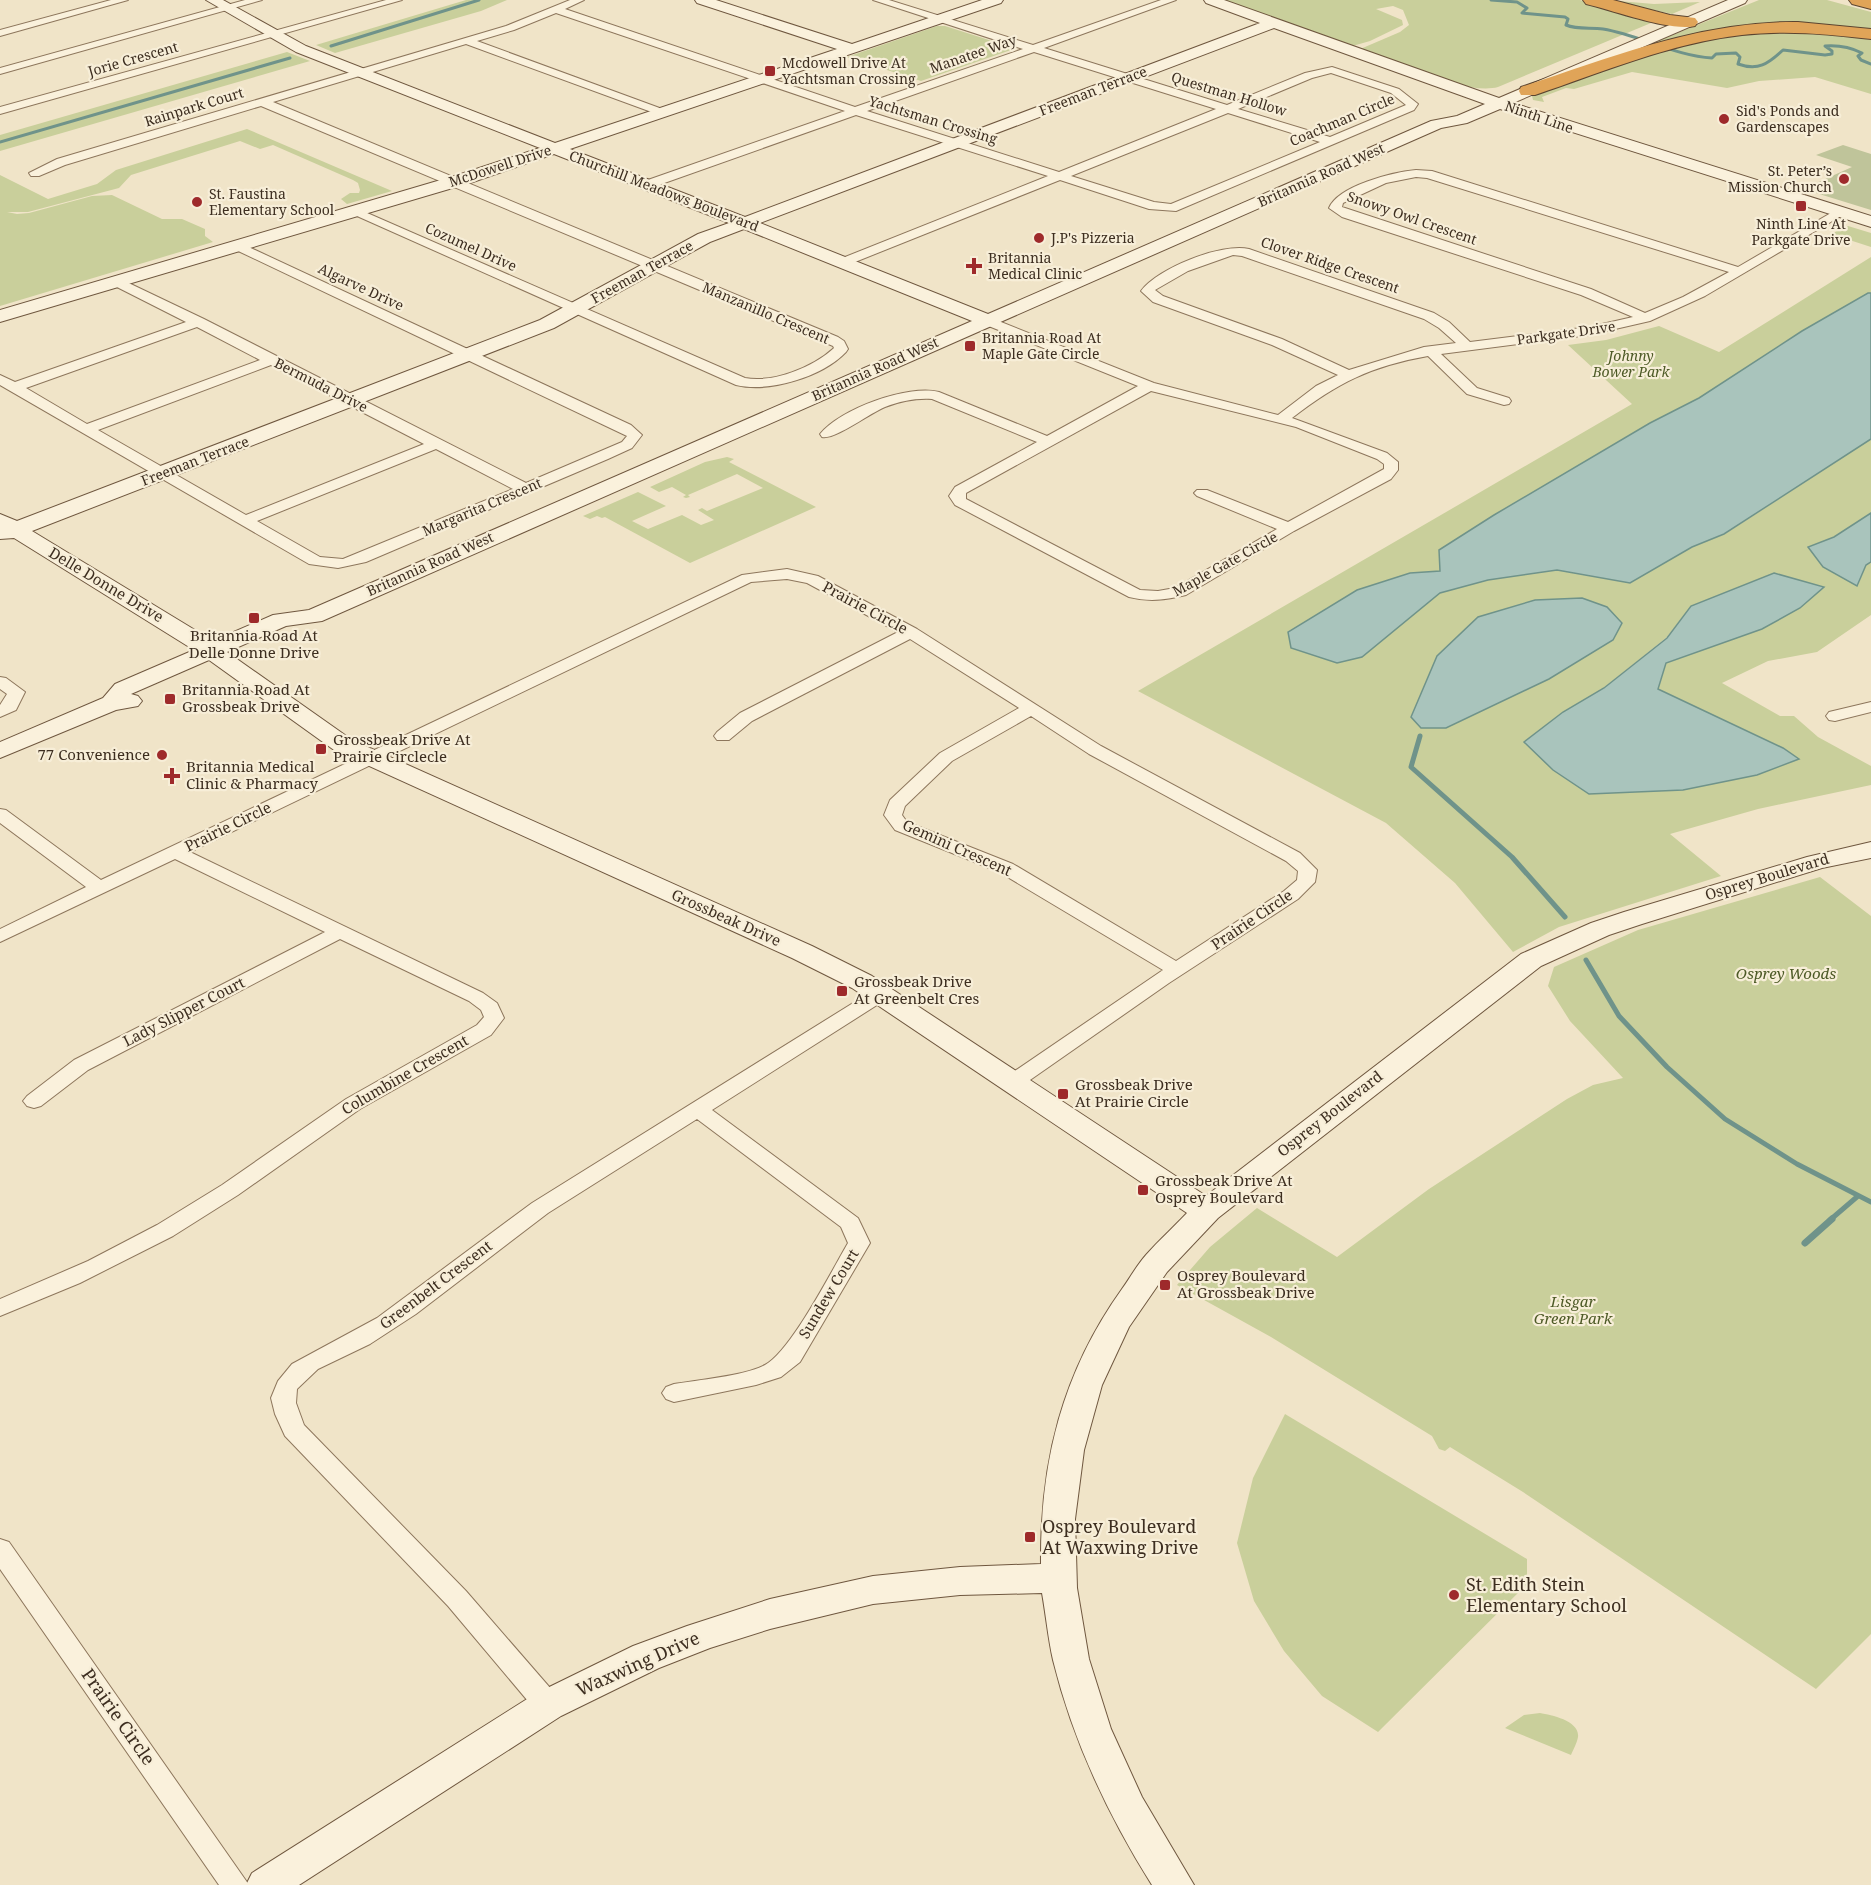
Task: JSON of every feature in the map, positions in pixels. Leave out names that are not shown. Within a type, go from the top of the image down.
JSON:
[{"type":"highway","points":[[1592,0],[1662,27],[1687,31],[1807,28],[1871,34]]},
{"type":"highway","points":[[1634,0],[1664,1]]},
{"type":"highway","points":[[1858,0],[1871,4]]},
{"type":"highway","points":[[1528,91],[1623,50],[1687,31]]},
{"type":"street","points":[[0,33],[123,0]]},
{"type":"street","name":"Churchill Meadows Boulevard","points":[[213,0],[301,49],[649,184],[986,320]]},
{"type":"street","points":[[0,71],[257,0]]},
{"type":"street","name":"Jorie Crescent","points":[[0,111],[397,0]]},
{"type":"street","name":"Rainpark Court","points":[[35,172],[61,162],[524,24],[579,0]]},
{"type":"street","points":[[702,0],[850,48]]},
{"type":"street","name":"Questman Hollow","points":[[878,0],[1330,141]]},
{"type":"street","name":"McDowell Drive","points":[[0,316],[453,182],[996,0]]},
{"type":"street","name":"Manatee Way","points":[[649,184],[1171,0]]},
{"type":"street","name":"Ninth Line","points":[[1211,0],[1491,101],[1721,177],[1871,222]]},
{"type":"street","name":"Britannia Road West","points":[[0,751],[111,703],[138,700],[219,656],[298,630],[314,616],[986,320],[1437,124],[1461,120],[1491,101],[1623,50],[1662,27],[1718,0]]},
{"type":"street","points":[[1687,31],[1740,0]]},
{"type":"street","name":"Yachtsman Crossing","points":[[557,10],[855,111],[1061,175]]},
{"type":"street","name":"Freeman Terrace","points":[[5,528],[163,472],[471,355],[547,324],[691,244],[1273,23]]},
{"type":"street","points":[[467,41],[661,112]]},
{"type":"street","name":"Coachman Circle","points":[[845,262],[1309,75],[1332,70],[1395,91],[1412,104],[1410,108],[1172,207],[1153,206],[1061,175]]},
{"type":"street","name":"Britannia Road West","points":[[1491,101],[1528,91]]},
{"type":"street","points":[[262,102],[652,265]]},
{"type":"street","name":"Snowy Owl Crescent","points":[[1645,318],[1586,292],[1346,214],[1335,208],[1335,205],[1338,201],[1396,176],[1428,174],[1739,271]]},
{"type":"street","name":"Cozumel Drive","points":[[354,212],[576,309]]},
{"type":"street","name":"Parkgate Drive","points":[[1282,419],[1301,402],[1347,374],[1383,361],[1429,350],[1579,334],[1645,318],[1677,307],[1840,213]]},
{"type":"street","name":"Algarve Drive","points":[[238,246],[471,355]]},
{"type":"street","name":"Clover Ridge Crescent","points":[[1347,374],[1277,342],[1158,299],[1148,291],[1158,280],[1218,255],[1236,251],[1245,252],[1430,316],[1466,345]]},
{"type":"street","name":"Manzanillo Crescent","points":[[576,309],[750,384],[773,383],[832,358],[841,349],[839,344],[833,340],[652,265]]},
{"type":"street","name":"Bermuda Drive","points":[[116,281],[525,489]]},
{"type":"street","name":"Maple Gate Circle","points":[[986,320],[1149,386],[1230,408],[1282,419],[1382,456],[1391,462],[1391,470],[1386,476],[1289,528],[1180,592],[1164,596],[1146,597],[1135,594],[960,502],[957,496],[960,490],[1149,386]]},
{"type":"street","points":[[15,387],[199,322]]},
{"type":"street","points":[[1429,350],[1472,391],[1504,401]]},
{"type":"street","name":"Margarita Crescent","points":[[163,472],[315,561],[337,564],[360,559],[627,445],[635,435],[626,428],[471,355]]},
{"type":"street","points":[[86,429],[272,360]]},
{"type":"street","points":[[0,379],[163,472]]},
{"type":"street","points":[[827,434],[850,418],[908,394],[922,393],[934,395],[1047,441]]},
{"type":"street","points":[[247,520],[436,444]]},
{"type":"street","points":[[1202,493],[1289,528]]},
{"type":"street","name":"Delle Donne Drive","points":[[5,528],[219,656]]},
{"type":"street","name":"Prairie Circle","points":[[0,936],[747,578],[787,574],[812,579],[911,632],[1095,750],[1293,857],[1308,870],[1306,882],[1291,895],[1013,1082]]},
{"type":"street","points":[[723,736],[746,717],[911,632]]},
{"type":"street","name":"Grossbeak Drive","points":[[219,656],[328,735],[369,758],[831,965],[880,994],[1207,1211]]},
{"type":"street","points":[[0,682],[16,692],[10,706],[0,712]]},
{"type":"street","points":[[1835,716],[1871,707]]},
{"type":"street","name":"Gemini Crescent","points":[[1032,708],[946,758],[896,804],[893,815],[901,826],[1006,868],[1177,970]]},
{"type":"street","points":[[0,814],[99,888]]},
{"type":"street","name":"Osprey Boulevard","points":[[1174,1885],[1130,1813],[1092,1729],[1070,1651],[1058,1578],[1060,1481],[1071,1425],[1088,1375],[1110,1329],[1135,1290],[1163,1253],[1207,1211],[1531,960],[1600,929],[1816,862],[1871,850]]},
{"type":"street","name":"Columbine Crescent","points":[[0,1308],[110,1260],[188,1217],[355,1103],[484,1030],[494,1018],[490,1007],[476,997],[175,852]]},
{"type":"street","name":"Lady Slipper Court","points":[[34,1101],[81,1065],[339,932]]},
{"type":"street","name":"Greenbelt Crescent","points":[[548,1705],[527,1678],[434,1574],[294,1430],[284,1406],[285,1388],[302,1367],[358,1341],[393,1321],[501,1235],[540,1208],[880,994]]},
{"type":"street","name":"Sundew Court","points":[[674,1393],[748,1379],[773,1371],[792,1356],[859,1243],[850,1223],[698,1110]]},
{"type":"street","name":"Prairie Circle","points":[[0,1549],[236,1885]]},
{"type":"street","name":"Waxwing Drive","points":[[266,1885],[548,1705],[646,1657],[700,1635],[770,1614],[873,1590],[960,1581],[1058,1578]]},
{"type":"green space","points":[[466,0],[507,0],[481,11],[335,53],[316,45]]},
{"type":"green space","points":[[1220,0],[1580,0],[1651,23],[1498,87],[1484,88],[1467,87],[1448,82],[1358,50],[1400,32],[1409,25],[1403,10],[1393,6],[1376,9],[1402,20],[1403,25],[1370,41],[1349,47]]},
{"type":"green space","points":[[1607,0],[1654,4],[1700,2],[1672,14]]},
{"type":"green space","points":[[1759,0],[1827,0],[1871,12],[1871,32],[1755,26],[1708,31],[1638,49]]},
{"type":"green space","points":[[937,26],[945,26],[1011,47],[1011,50],[921,81],[847,57]]},
{"type":"green space","points":[[1751,32],[1838,33],[1871,40],[1871,94],[1815,77],[1759,81],[1727,88],[1632,72],[1574,89],[1566,88],[1542,97],[1544,102],[1533,100],[1532,96],[1685,43]]},
{"type":"green space","points":[[287,52],[310,61],[0,151],[0,135]]},
{"type":"green space","points":[[247,129],[392,191],[347,204],[341,199],[350,193],[359,193],[360,190],[358,183],[353,180],[273,145],[260,149],[240,141],[131,175],[119,188],[28,212],[7,212],[29,213],[92,196],[112,195],[162,219],[182,219],[205,229],[205,236],[213,242],[0,306],[0,175],[48,199],[97,184],[116,170]]},
{"type":"green space","points":[[1843,145],[1871,154],[1871,210],[1803,189],[1852,167],[1816,155]]},
{"type":"green space","points":[[1848,226],[1871,233],[1871,247],[1831,234]]},
{"type":"green space","name":"Johnny Bower Park","points":[[1871,257],[1871,293],[1802,331],[1699,398],[1650,423],[1439,550],[1440,571],[1410,573],[1363,656],[1440,593],[1488,580],[1557,570],[1630,583],[1692,547],[1725,534],[1871,439],[1871,513],[1834,537],[1808,547],[1858,585],[1866,565],[1871,562],[1871,615],[1817,652],[1768,661],[1722,683],[1780,716],[1794,716],[1818,737],[1871,766],[1871,785],[1758,809],[1670,834],[1721,876],[1559,927],[1513,952],[1455,883],[1386,823],[1138,691],[1632,404],[1568,345],[1606,340],[1659,326],[1719,352]],"holes":[[[1823,587],[1800,608],[1666,663],[1658,689],[1783,748],[1798,759],[1525,741],[1563,712],[1604,688],[1667,637],[1691,606]]]},
{"type":"green space","points":[[727,457],[734,459],[729,462],[816,507],[690,563],[605,517],[597,516],[590,519],[583,516],[638,492],[666,506],[632,521],[648,529],[682,515],[701,525],[714,520],[698,510],[702,508],[707,511],[763,488],[737,474],[688,495],[690,497],[686,498],[683,497],[686,495],[672,487],[659,492],[650,487],[705,462]]},
{"type":"green space","name":"Lisgar Green Park","points":[[1820,877],[1871,916],[1871,1634],[1816,1689],[1523,1492],[1450,1447],[1445,1451],[1439,1449],[1432,1436],[1271,1337],[1177,1285],[1210,1247],[1257,1208],[1337,1257],[1429,1189],[1567,1099],[1593,1085],[1623,1078],[1570,1021],[1548,986],[1554,967],[1638,930]]},
{"type":"green space","points":[[1285,1414],[1527,1559],[1527,1584],[1378,1732],[1322,1696],[1284,1651],[1254,1601],[1237,1543],[1253,1478]]},
{"type":"green space","points":[[1540,1713],[1564,1720],[1575,1727],[1578,1737],[1571,1755],[1505,1728],[1524,1715]]},
{"type":"water","points":[[1871,293],[1871,439],[1724,534],[1692,547],[1630,583],[1557,570],[1488,580],[1440,593],[1362,657],[1337,663],[1291,648],[1288,632],[1357,590],[1410,573],[1440,571],[1439,550],[1650,423],[1699,398],[1802,331]]},
{"type":"water","points":[[1871,513],[1871,562],[1866,565],[1857,586],[1823,567],[1808,547],[1834,537]]},
{"type":"water","points":[[1774,573],[1824,587],[1800,608],[1762,629],[1666,663],[1658,689],[1783,748],[1799,759],[1757,775],[1683,790],[1589,794],[1553,770],[1524,742],[1563,712],[1604,688],[1667,638],[1691,606]]},
{"type":"water","points":[[1582,598],[1607,607],[1622,623],[1613,640],[1549,679],[1446,728],[1421,728],[1411,717],[1437,656],[1478,617],[1535,600]]},
{"type":"waterway","points":[[331,46],[479,0]]},
{"type":"waterway","points":[[1491,0],[1517,2],[1527,8],[1522,13],[1565,17],[1568,19],[1566,25],[1571,27],[1598,28],[1617,32],[1671,50],[1698,56],[1712,58],[1716,54],[1736,53],[1740,57],[1738,64],[1745,66],[1762,65],[1783,50],[1832,54],[1832,51],[1825,46],[1844,47],[1857,51],[1862,53],[1858,56],[1861,60],[1871,64]]},
{"type":"waterway","points":[[0,142],[290,58]]},
{"type":"waterway","points":[[1420,736],[1411,767],[1512,857],[1565,917]]},
{"type":"waterway","points":[[1586,960],[1619,1016],[1667,1067],[1725,1119],[1797,1164],[1871,1202]]},
{"type":"waterway","points":[[1830,1220],[1858,1196]]},
{"type":"waterway","points":[[1805,1243],[1832,1219]]},
{"type":"place","name":"Mcdowell Drive At Yachtsman Crossing","points":[[770,71]]},
{"type":"place","name":"Sid's Ponds and Gardenscapes","points":[[1724,119]]},
{"type":"place","name":"St. Peter’s Mission Church","points":[[1844,179]]},
{"type":"place","name":"St. Faustina Elementary School","points":[[197,202]]},
{"type":"place","name":"Ninth Line At Parkgate Drive","points":[[1801,206]]},
{"type":"place","name":"J.P's Pizzeria","points":[[1039,238]]},
{"type":"place","name":"Britannia Medical Clinic","points":[[974,266]]},
{"type":"place","name":"Britannia Road At Maple Gate Circle","points":[[970,346]]},
{"type":"place","name":"Britannia Road At Delle Donne Drive","points":[[254,618]]},
{"type":"place","name":"Britannia Road At Grossbeak Drive","points":[[170,699]]},
{"type":"place","name":"Grossbeak Drive At Prairie Circlecle","points":[[321,749]]},
{"type":"place","name":"77 Convenience","points":[[162,755]]},
{"type":"place","name":"Britannia Medical Clinic & Pharmacy","points":[[172,776]]},
{"type":"place","name":"Grossbeak Drive At Greenbelt Cres","points":[[842,991]]},
{"type":"place","name":"Grossbeak Drive At Prairie Circle","points":[[1063,1094]]},
{"type":"place","name":"Grossbeak Drive At Osprey Boulevard","points":[[1143,1190]]},
{"type":"place","name":"Osprey Boulevard At Grossbeak Drive","points":[[1165,1285]]},
{"type":"place","name":"Osprey Boulevard At Waxwing Drive","points":[[1030,1537]]},
{"type":"place","name":"St. Edith Stein Elementary School","points":[[1454,1595]]},
{"type":"park label","name":"Osprey Woods","points":[[1786,974]]}]
